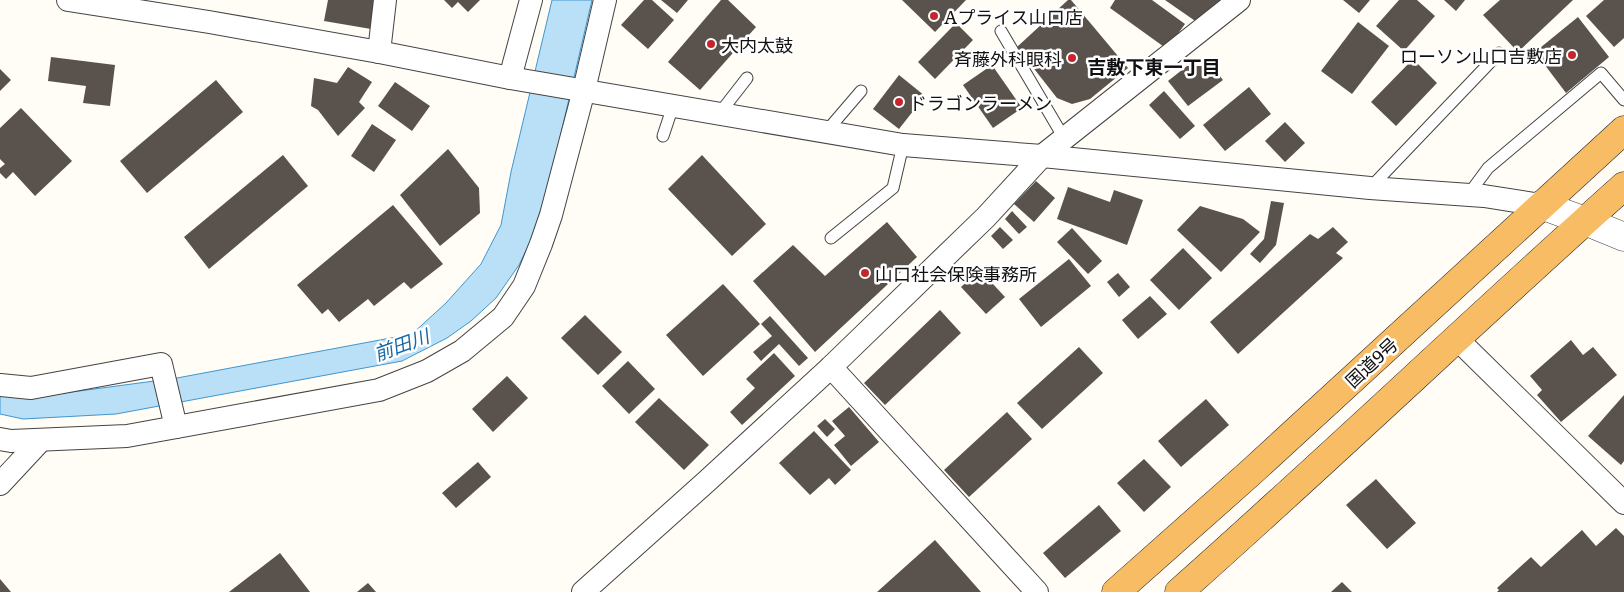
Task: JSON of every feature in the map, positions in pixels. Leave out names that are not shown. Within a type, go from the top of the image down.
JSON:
[{"type":"highway","name":"国道9号","points":[[1116,592],[1249,474],[1624,130]]},
{"type":"highway","points":[[1179,592],[1276,506],[1456,338],[1624,186]]},
{"type":"street","points":[[68,0],[208,22],[379,52],[510,78],[903,146],[1042,156],[1370,188],[1468,195],[1541,205],[1624,237]]},
{"type":"street","points":[[379,52],[385,0]]},
{"type":"street","points":[[510,78],[531,0]]},
{"type":"street","points":[[0,439],[12,441],[127,436],[379,390],[427,372],[462,351],[503,317],[524,286],[551,215],[584,90],[605,0]]},
{"type":"street","points":[[583,592],[832,367],[986,217],[1042,156],[1239,0]]},
{"type":"street","points":[[1456,338],[1624,503]]},
{"type":"street","points":[[0,385],[31,388],[161,364],[176,427]]},
{"type":"street","points":[[832,367],[1038,592]]},
{"type":"street","points":[[0,484],[41,440]]},
{"type":"lane","points":[[1001,31],[1064,138]]},
{"type":"lane","points":[[1370,188],[1499,53]]},
{"type":"lane","points":[[1468,195],[1488,168],[1601,73],[1624,100]]},
{"type":"lane","points":[[719,114],[747,78]]},
{"type":"lane","points":[[825,133],[860,91]]},
{"type":"lane","points":[[663,136],[673,106]]},
{"type":"lane","points":[[831,238],[893,188],[903,146]]},
{"type":"water","name":"前田川","points":[[552,0],[592,0],[548,189],[533,236],[519,265],[496,298],[471,321],[447,338],[402,361],[116,414],[23,419],[0,414],[0,394],[34,397],[177,378],[412,334],[446,303],[481,264],[501,225],[511,172]]},
{"type":"building","points":[[328,0],[376,0],[371,29],[324,21]]},
{"type":"building","points":[[444,0],[480,0],[468,12],[458,2],[452,8]]},
{"type":"building","points":[[644,0],[652,0],[674,20],[648,49],[621,25]]},
{"type":"building","points":[[661,0],[688,0],[677,13]]},
{"type":"building","name":"大内太鼓","points":[[721,0],[728,0],[756,27],[700,90],[668,62]]},
{"type":"building","name":"Aプライス山口店","points":[[902,0],[966,0],[935,32]]},
{"type":"building","name":"斉藤外科眼科","points":[[1068,0],[1071,0],[1128,68],[1090,99],[1072,104],[1057,98],[1017,47]]},
{"type":"building","points":[[1115,0],[1152,0],[1185,24],[1167,49],[1110,8]]},
{"type":"building","points":[[1165,0],[1227,0],[1201,25]]},
{"type":"building","points":[[1343,0],[1370,0],[1359,13]]},
{"type":"building","points":[[1399,0],[1417,0],[1435,16],[1404,51],[1376,26]]},
{"type":"building","points":[[1444,0],[1465,0],[1456,11]]},
{"type":"building","points":[[1500,0],[1573,0],[1518,52],[1483,15]]},
{"type":"building","points":[[1604,0],[1624,0],[1624,38],[1614,47],[1586,16]]},
{"type":"building","name":"ローソン山口吉敷店","points":[[1578,17],[1609,57],[1566,93],[1535,52]]},
{"type":"building","points":[[1358,22],[1389,46],[1352,94],[1321,71]]},
{"type":"building","points":[[956,23],[973,40],[935,79],[918,62]]},
{"type":"building","points":[[51,57],[115,65],[110,106],[83,103],[86,86],[48,81]]},
{"type":"building","points":[[1413,59],[1437,83],[1396,126],[1371,102]]},
{"type":"building","points":[[992,65],[1022,108],[993,128],[963,85]]},
{"type":"building","points":[[1187,66],[1212,66],[1223,80],[1188,106],[1168,81]]},
{"type":"building","points":[[348,67],[372,82],[359,102],[365,108],[338,136],[318,110],[311,106],[314,78],[337,83]]},
{"type":"building","points":[[0,69],[11,80],[0,91]]},
{"type":"building","name":"ドラゴンラーメン","points":[[899,75],[925,96],[899,129],[873,109]]},
{"type":"building","points":[[216,80],[243,112],[147,193],[120,161]]},
{"type":"building","points":[[395,82],[430,106],[412,131],[378,106]]},
{"type":"building","points":[[1249,87],[1271,114],[1225,151],[1203,125]]},
{"type":"building","points":[[1164,91],[1195,126],[1180,139],[1149,105]]},
{"type":"building","points":[[21,108],[72,161],[35,196],[13,172],[6,179],[0,173],[0,168],[5,164],[0,159],[0,128]]},
{"type":"building","points":[[1285,122],[1305,143],[1285,162],[1265,141]]},
{"type":"building","points":[[372,124],[396,140],[374,172],[351,156]]},
{"type":"building","points":[[448,149],[479,188],[480,213],[440,246],[400,195]]},
{"type":"building","points":[[283,155],[308,186],[209,269],[184,237]]},
{"type":"building","points":[[702,155],[766,224],[732,256],[668,189]]},
{"type":"building","points":[[1036,181],[1055,198],[1034,222],[1014,204]]},
{"type":"building","points":[[1068,187],[1110,202],[1114,190],[1143,200],[1127,245],[1057,219]]},
{"type":"building","points":[[1271,201],[1284,203],[1276,245],[1260,263],[1250,254],[1264,239]]},
{"type":"building","points":[[393,205],[443,264],[411,289],[404,282],[374,306],[368,299],[339,322],[328,309],[322,314],[297,285]]},
{"type":"building","points":[[1200,206],[1243,219],[1260,232],[1221,272],[1177,230]]},
{"type":"building","points":[[1012,211],[1027,227],[1019,234],[1005,219]]},
{"type":"building","points":[[887,222],[917,257],[815,352],[753,281],[793,245],[825,276]]},
{"type":"building","points":[[1000,227],[1013,240],[1003,249],[991,236]]},
{"type":"building","points":[[1333,227],[1348,242],[1336,253],[1343,258],[1238,354],[1210,322],[1310,234],[1318,239]]},
{"type":"building","points":[[1072,228],[1102,261],[1088,274],[1057,242]]},
{"type":"building","points":[[1183,248],[1212,278],[1179,310],[1150,280]]},
{"type":"building","points":[[1069,259],[1091,286],[1041,327],[1019,299]]},
{"type":"building","points":[[980,270],[1005,297],[986,314],[961,287]]},
{"type":"building","points":[[1118,273],[1130,287],[1119,297],[1107,282]]},
{"type":"building","points":[[723,284],[760,324],[703,376],[666,335]]},
{"type":"building","points":[[1150,296],[1167,314],[1138,339],[1122,320]]},
{"type":"building","points":[[940,310],[961,333],[885,405],[864,383]]},
{"type":"building","points":[[585,315],[622,352],[598,375],[561,338]]},
{"type":"building","points":[[770,316],[808,358],[799,366],[779,344],[761,361],[753,352],[772,336],[761,324]]},
{"type":"building","points":[[1571,340],[1583,355],[1593,347],[1617,375],[1561,422],[1537,395],[1542,390],[1530,376]]},
{"type":"building","points":[[1079,347],[1103,373],[1042,429],[1017,403]]},
{"type":"building","points":[[774,353],[795,376],[742,425],[730,412],[755,388],[746,379]]},
{"type":"building","points":[[628,361],[655,389],[629,414],[602,386]]},
{"type":"building","points":[[507,376],[528,398],[493,432],[472,409]]},
{"type":"building","points":[[1624,395],[1624,461],[1621,465],[1588,436]]},
{"type":"building","points":[[659,398],[709,445],[684,470],[635,422]]},
{"type":"building","points":[[1206,399],[1229,425],[1181,467],[1158,441]]},
{"type":"building","points":[[849,407],[879,442],[851,466],[834,445],[845,436],[832,421]]},
{"type":"building","points":[[1007,412],[1032,439],[969,497],[944,470]]},
{"type":"building","points":[[825,419],[835,429],[827,437],[817,426]]},
{"type":"building","points":[[814,431],[851,470],[835,485],[829,478],[810,495],[779,463]]},
{"type":"building","points":[[1144,459],[1171,487],[1144,512],[1117,483]]},
{"type":"building","points":[[478,462],[491,477],[456,508],[442,493]]},
{"type":"building","points":[[1376,479],[1416,523],[1387,549],[1346,505]]},
{"type":"building","points":[[1099,505],[1121,531],[1065,578],[1043,553]]},
{"type":"building","points":[[1616,528],[1624,536],[1624,592],[1497,592],[1499,590],[1497,588],[1531,557],[1541,567],[1582,530],[1596,546]]},
{"type":"building","points":[[935,540],[981,592],[877,592]]},
{"type":"building","points":[[280,553],[310,592],[229,592]]},
{"type":"building","points":[[0,579],[11,592],[0,592]]},
{"type":"building","points":[[1342,582],[1352,592],[1331,592]]},
{"type":"building","points":[[368,583],[376,592],[357,592]]},
{"type":"place","name":"Aプライス山口店","points":[[934,16]]},
{"type":"place","name":"大内太鼓","points":[[711,44]]},
{"type":"place","name":"ローソン山口吉敷店","points":[[1572,55]]},
{"type":"place","name":"斉藤外科眼科","points":[[1072,58]]},
{"type":"place","name":"ドラゴンラーメン","points":[[899,102]]},
{"type":"place","name":"山口社会保険事務所","points":[[865,273]]},
{"type":"district","name":"吉敷下東一丁目","points":[[1154,66]]}]
